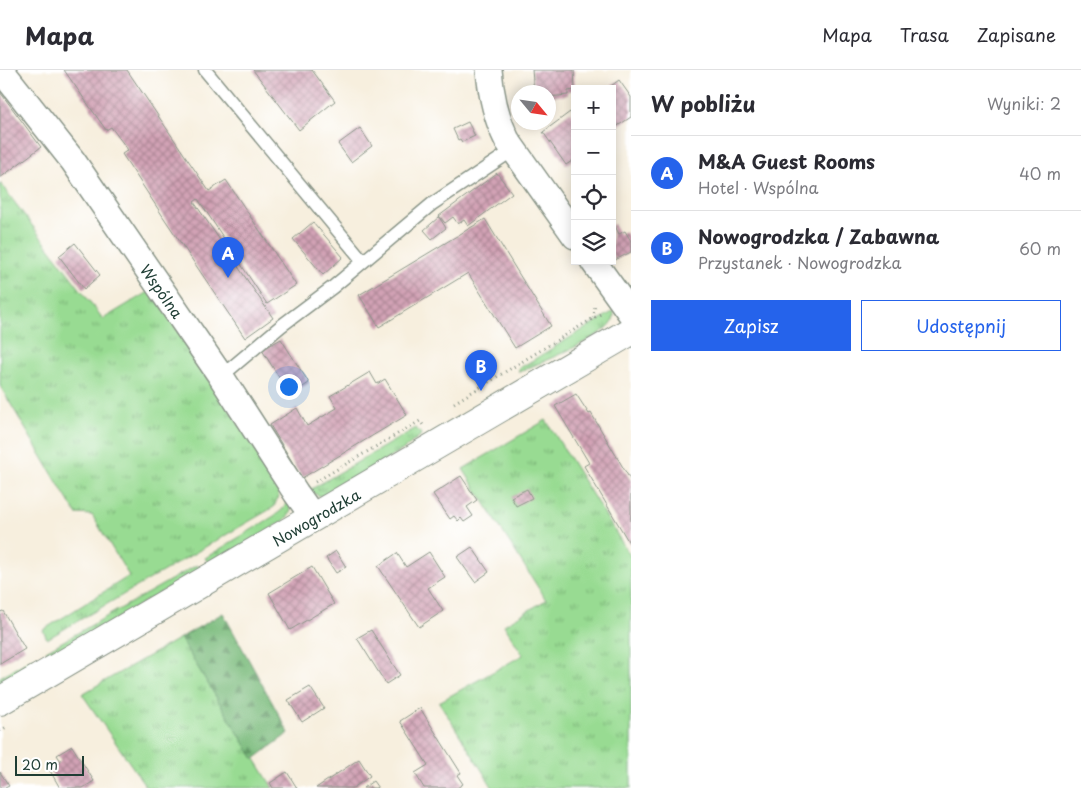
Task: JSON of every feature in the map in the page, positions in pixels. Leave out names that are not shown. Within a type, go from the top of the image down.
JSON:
[{"type":"street","name":"Wspólna","points":[[1,70],[73,161],[220,375],[314,518]]},
{"type":"street","points":[[489,70],[490,85],[501,129],[513,150],[571,230]]},
{"type":"street","points":[[596,265],[626,308]]},
{"type":"street","name":"Nowogrodzka","points":[[0,701],[631,331]]},
{"type":"lane","points":[[205,70],[363,261]]},
{"type":"lane","points":[[220,375],[333,287],[432,204],[513,150]]},
{"type":"path","points":[[452,405],[626,308]]},
{"type":"path","points":[[296,493],[420,421],[424,428]]},
{"type":"green space","points":[[0,183],[103,319],[151,290],[281,489],[274,507],[47,639],[43,630],[129,576],[92,515],[76,514],[0,386]]},
{"type":"green space","points":[[614,311],[612,322],[597,335],[570,350],[519,372],[518,369]]},
{"type":"green space","points":[[546,420],[631,557],[631,788],[493,788],[439,702],[523,655],[504,625],[546,600],[463,469]]},
{"type":"green space","points":[[416,428],[421,434],[420,436],[404,449],[330,494],[320,496],[308,491]]},
{"type":"green space","points":[[287,502],[291,506],[290,514],[284,521],[210,565],[205,558],[274,516],[282,510]]},
{"type":"green space","points":[[197,565],[200,569],[52,657],[48,655],[46,651]]},
{"type":"green space","points":[[223,613],[289,733],[254,759],[180,638]]},
{"type":"green space","points":[[180,638],[273,788],[147,788],[82,694]]},
{"type":"green space","points":[[33,658],[36,662],[35,667],[0,687],[0,677]]},
{"type":"building","points":[[64,70],[127,70],[209,191],[226,180],[296,285],[267,304],[198,199],[194,202],[273,318],[245,338],[122,154],[128,150],[111,127],[106,130]]},
{"type":"building","points":[[253,70],[312,70],[335,101],[299,130]]},
{"type":"building","points":[[532,70],[574,70],[575,85],[571,85],[571,91],[568,91],[568,95],[556,96],[556,85],[533,85]]},
{"type":"building","points":[[619,80],[631,97],[631,117],[616,127],[616,85],[612,85]]},
{"type":"building","points":[[0,92],[41,147],[0,178]]},
{"type":"building","points":[[570,112],[571,113],[571,162],[566,165],[543,132],[546,130],[556,130],[556,122]]},
{"type":"building","points":[[468,122],[475,136],[462,142],[460,139],[458,140],[453,129]]},
{"type":"building","points":[[360,128],[372,146],[351,162],[338,144]]},
{"type":"building","points":[[497,173],[512,193],[468,226],[464,220],[458,224],[453,217],[445,223],[439,216]]},
{"type":"building","points":[[439,217],[446,228],[432,239],[424,230]]},
{"type":"building","points":[[485,219],[551,326],[515,348],[468,273],[379,327],[359,295]]},
{"type":"building","points":[[313,222],[343,257],[323,275],[293,239]]},
{"type":"building","points":[[616,228],[619,234],[625,231],[631,241],[631,252],[616,260]]},
{"type":"building","points":[[75,243],[100,275],[84,289],[59,256]]},
{"type":"building","points":[[281,339],[309,383],[290,395],[262,350]]},
{"type":"building","points":[[370,372],[377,384],[385,379],[407,415],[302,478],[270,425],[297,408],[307,426],[337,408],[330,396]]},
{"type":"building","points":[[576,394],[589,414],[591,413],[631,481],[631,546],[584,466],[589,463],[555,406]]},
{"type":"building","points":[[461,476],[477,500],[467,507],[473,516],[464,522],[461,518],[458,521],[454,516],[450,519],[433,494]]},
{"type":"building","points":[[527,489],[532,498],[516,506],[511,497]]},
{"type":"building","points":[[472,547],[489,572],[475,582],[457,557]]},
{"type":"building","points":[[336,551],[346,567],[336,573],[326,558]]},
{"type":"building","points":[[429,552],[445,577],[428,588],[443,611],[419,627],[378,566],[397,553],[406,567]]},
{"type":"building","points":[[312,567],[334,604],[290,630],[269,593]]},
{"type":"building","points":[[3,611],[25,649],[0,664],[0,612]]},
{"type":"building","points":[[371,630],[400,675],[386,684],[357,638]]},
{"type":"building","points":[[310,687],[324,708],[302,722],[288,700]]},
{"type":"building","points":[[420,708],[461,773],[457,775],[463,784],[457,788],[424,788],[415,773],[428,765],[400,721]]},
{"type":"building","points":[[72,746],[94,781],[83,788],[60,788],[49,769],[61,761],[57,755]]},
{"type":"building","points":[[359,759],[370,776],[353,788],[316,788]]},
{"type":"building","points":[[0,772],[9,786],[5,788],[0,788]]},
{"type":"building","points":[[287,772],[297,788],[273,788],[270,783]]},
{"type":"building","points":[[373,781],[378,788],[363,788]]},
{"type":"place","name":"M&A Guest Rooms","points":[[228,278]]},
{"type":"place","name":"Nowogrodzka / Zabawna","points":[[481,391]]}]
